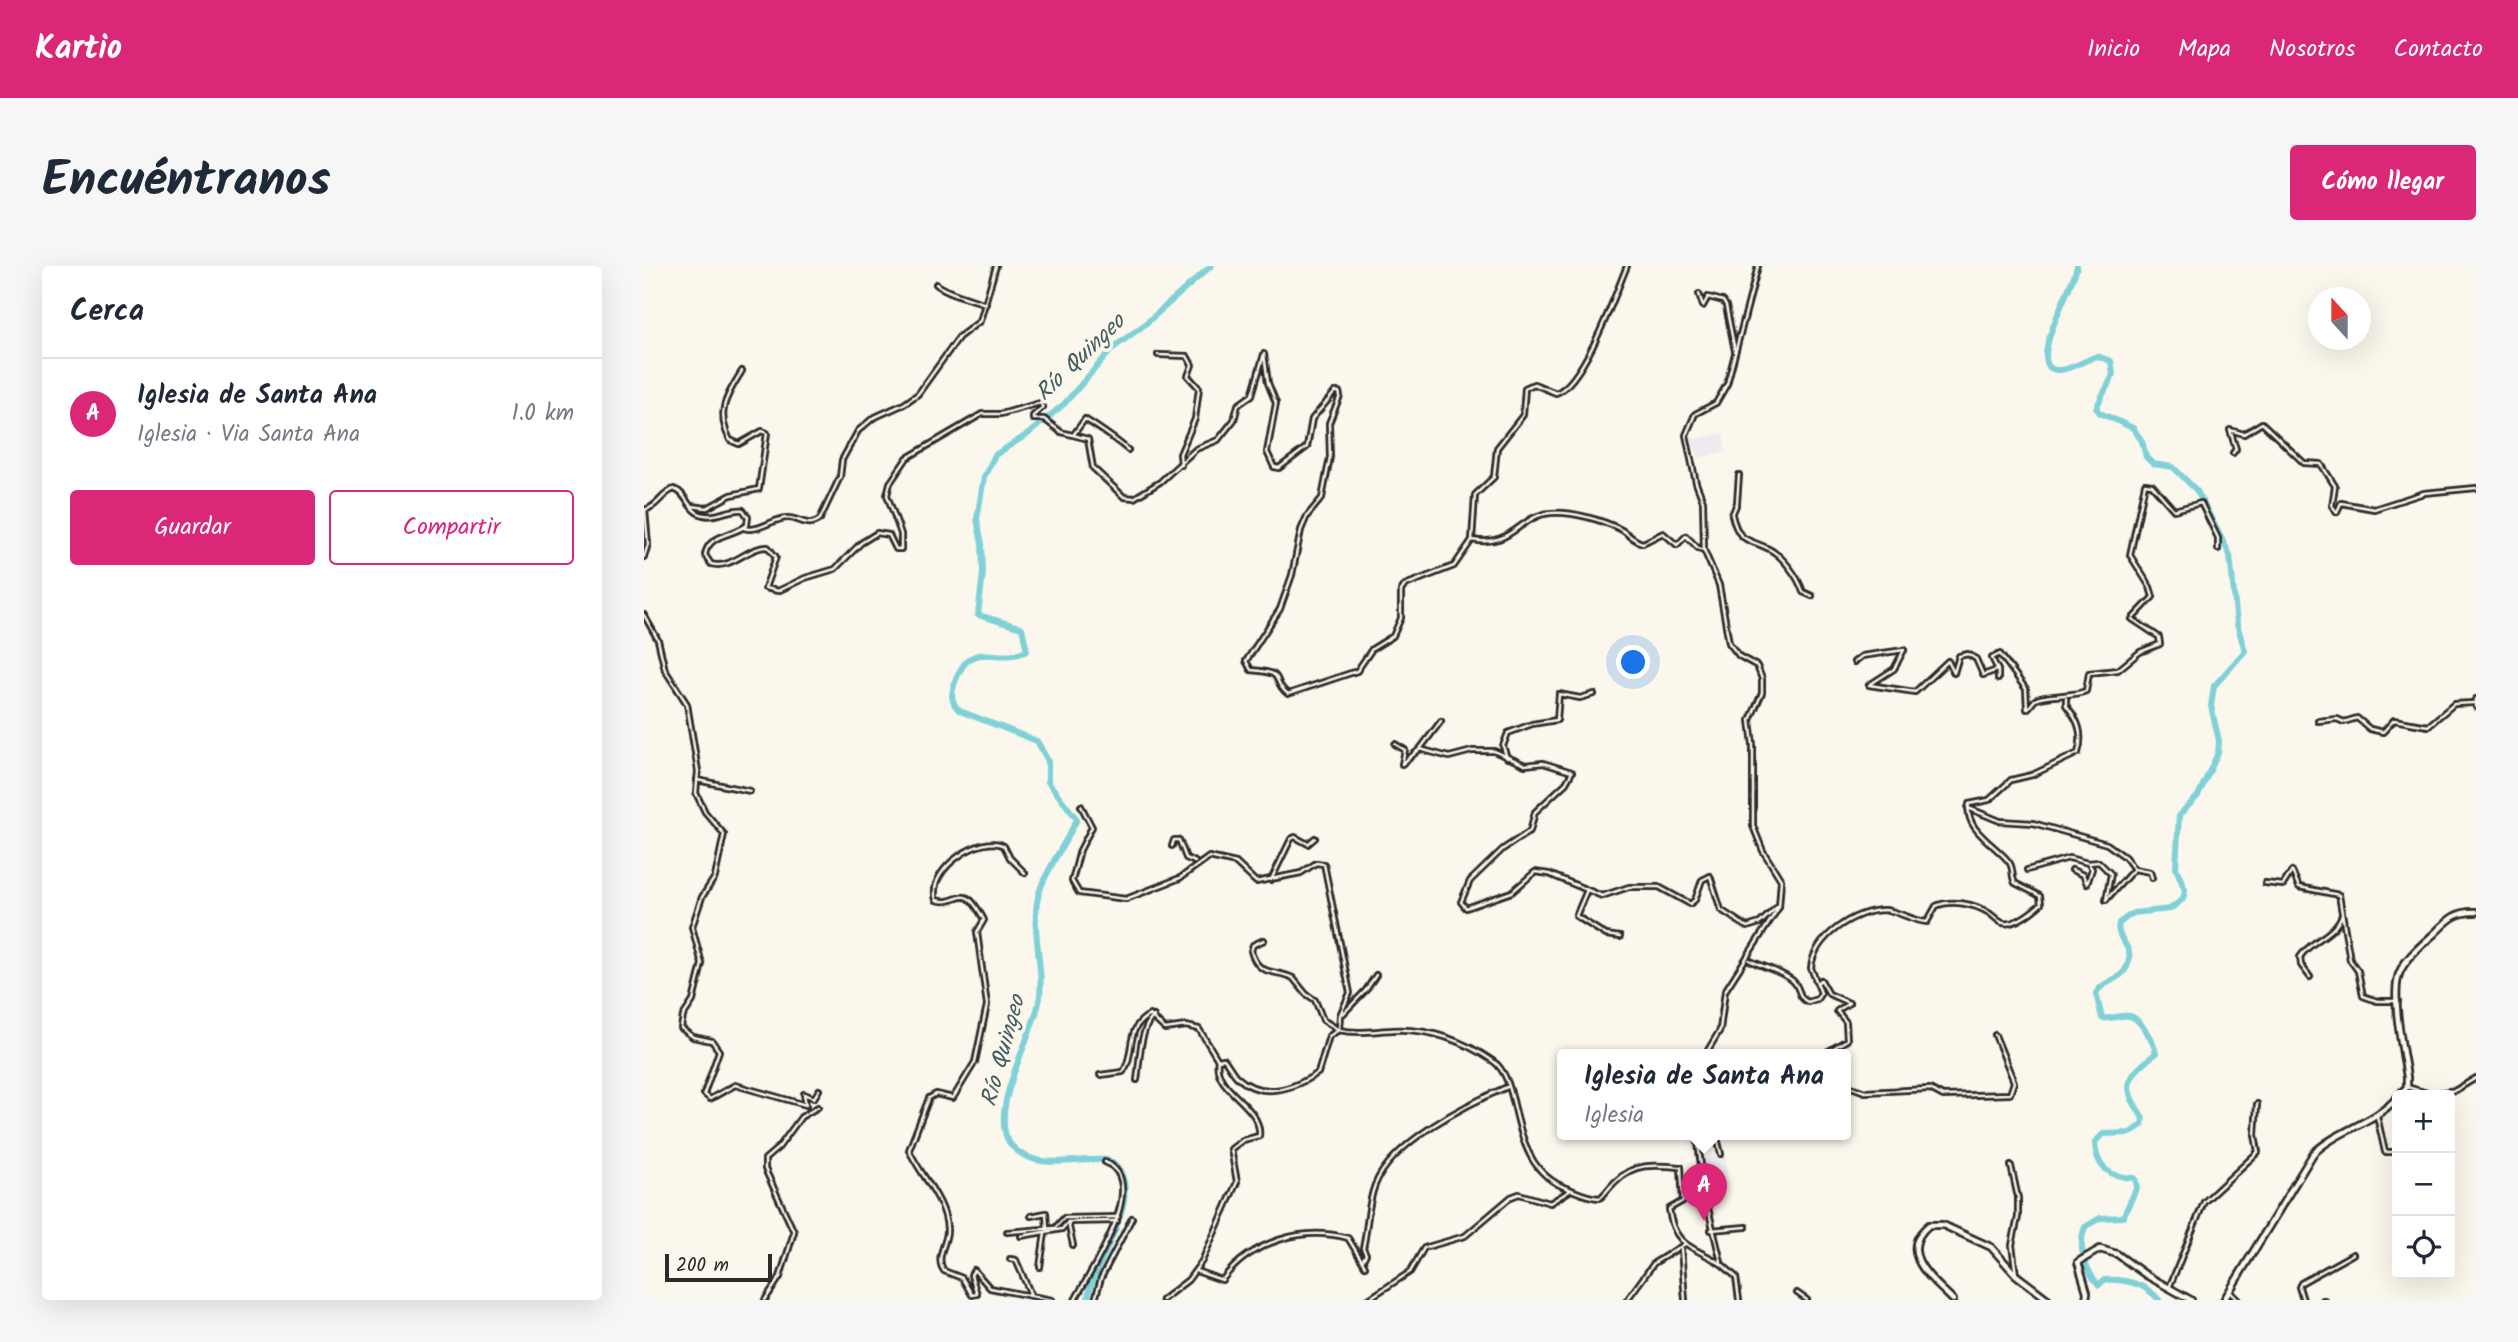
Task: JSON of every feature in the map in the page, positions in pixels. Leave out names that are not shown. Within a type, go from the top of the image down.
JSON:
[{"type":"street","points":[[744,528],[748,530],[784,518],[809,524],[817,522],[830,501],[842,460],[858,432],[873,418],[904,404],[920,392],[959,337],[979,321],[996,266]]},
{"type":"street","points":[[644,557],[648,544],[644,510],[654,506],[664,494],[674,489],[682,492],[691,506],[705,516],[743,510],[749,521],[744,528],[717,538],[709,545],[705,555],[711,564],[721,565],[761,546],[768,547],[776,557],[764,583],[765,588],[771,592],[835,569],[861,543],[877,533],[889,535],[899,550],[901,534],[887,495],[890,484],[907,458],[982,414],[1028,409],[1040,404],[1043,409],[1032,417],[1034,420],[1044,419],[1052,426],[1088,439],[1093,468],[1127,498],[1152,488],[1181,466],[1196,449],[1218,440],[1234,420],[1238,405],[1252,395],[1263,354],[1266,355],[1268,383],[1276,403],[1267,452],[1273,467],[1279,468],[1307,447],[1312,419],[1335,391],[1340,394],[1329,423],[1330,457],[1322,498],[1307,516],[1301,530],[1292,575],[1280,609],[1246,661],[1251,670],[1273,673],[1288,694],[1357,671],[1372,649],[1393,636],[1401,618],[1401,591],[1405,585],[1454,566],[1472,540],[1476,491],[1491,481],[1497,448],[1523,415],[1525,388],[1534,384],[1553,394],[1563,390],[1593,346],[1627,266]]},
{"type":"street","points":[[1709,1049],[1720,1030],[1723,997],[1779,907],[1781,880],[1763,851],[1753,826],[1754,745],[1750,720],[1762,693],[1762,679],[1757,666],[1740,656],[1730,643],[1719,584],[1704,550],[1703,500],[1696,483],[1686,435],[1695,414],[1716,403],[1723,394],[1736,355],[1758,266]]},
{"type":"street","points":[[936,284],[945,292],[966,295],[986,304]]},
{"type":"street","points":[[1699,294],[1703,306],[1708,296],[1723,301],[1736,355]]},
{"type":"street","points":[[1158,355],[1187,356],[1192,365],[1188,376],[1199,388],[1195,419],[1180,454],[1181,466]]},
{"type":"street","points":[[691,506],[707,508],[731,495],[759,489],[767,433],[762,431],[738,444],[730,440],[722,419],[721,411],[729,391],[742,371]]},
{"type":"street","points":[[1074,434],[1084,419],[1092,425],[1102,427],[1128,450]]},
{"type":"street","points":[[2233,453],[2236,449],[2230,430],[2244,434],[2262,423],[2304,463],[2321,464],[2335,486],[2332,506],[2337,512],[2342,503],[2374,509],[2424,493],[2476,488]]},
{"type":"street","points":[[1739,475],[1737,503],[1732,515],[1740,536],[1748,543],[1771,550],[1798,579],[1803,592],[1812,596]]},
{"type":"street","points":[[1998,679],[1998,670],[1993,659],[2000,654],[2026,689],[2025,709],[2038,699],[2057,696],[2066,698],[2086,691],[2089,687],[2087,676],[2093,671],[2118,670],[2140,652],[2161,642],[2157,635],[2132,619],[2153,597],[2150,587],[2130,555],[2145,484],[2152,485],[2174,510],[2201,503],[2218,538],[2218,549]]},
{"type":"street","points":[[1472,540],[1495,542],[1537,516],[1558,512],[1619,528],[1637,542],[1648,542],[1663,533],[1672,543],[1681,544],[1686,537],[1704,550]]},
{"type":"street","points":[[644,615],[658,639],[665,670],[687,704],[697,780],[696,793],[705,812],[724,834],[715,877],[702,897],[691,927],[702,964],[693,1001],[683,1016],[681,1028],[694,1037],[712,1041],[719,1051],[704,1094],[710,1099],[735,1085],[806,1105],[804,1094],[814,1098],[819,1090]]},
{"type":"street","points":[[1854,662],[1862,656],[1904,650],[1894,669],[1870,685],[1909,693],[1923,687],[1948,661],[1954,673],[1959,656],[1968,654],[1976,659],[1983,675],[1998,670]]},
{"type":"street","points":[[1507,758],[1503,746],[1508,733],[1532,724],[1557,720],[1559,694],[1580,698],[1594,694]]},
{"type":"street","points":[[1968,808],[1969,804],[1993,798],[2011,780],[2032,775],[2078,753],[2082,735],[2076,715],[2068,708],[2066,698]]},
{"type":"street","points":[[2318,721],[2337,719],[2343,722],[2357,718],[2370,729],[2383,732],[2394,720],[2428,726],[2454,704],[2475,703]]},
{"type":"street","points":[[1395,744],[1405,750],[1402,764],[1420,750],[1441,722]]},
{"type":"street","points":[[1420,750],[1449,757],[1472,751],[1494,751],[1525,765],[1543,763],[1570,771],[1572,775],[1535,812],[1530,831],[1503,849],[1471,881],[1461,902],[1470,909],[1512,892],[1535,872],[1549,874],[1602,896],[1629,887],[1659,887],[1690,904],[1695,900],[1702,880],[1710,876],[1721,911],[1747,927],[1760,923],[1775,906],[1779,907]]},
{"type":"street","points":[[697,780],[750,791]]},
{"type":"street","points":[[1081,806],[1092,827],[1080,849],[1073,873],[1072,881],[1079,893],[1126,899],[1180,878],[1209,857],[1231,860],[1252,881],[1301,873],[1316,863],[1324,864],[1350,993],[1340,1015],[1339,1030]]},
{"type":"street","points":[[1968,808],[2000,821],[2033,823],[2106,844],[2125,857],[2134,869],[2150,872],[2152,878]]},
{"type":"street","points":[[1748,960],[1790,979],[1804,1001],[1812,1001],[1820,997],[1822,989],[1811,968],[1820,944],[1827,935],[1856,918],[1884,910],[1914,921],[1927,922],[1936,906],[1949,902],[1989,912],[2003,923],[2012,923],[2042,904],[2040,896],[2015,883],[2011,864],[1977,833],[1968,808]]},
{"type":"street","points":[[1271,880],[1292,839],[1295,837],[1308,844],[1315,838]]},
{"type":"street","points":[[1172,846],[1174,840],[1179,840],[1186,858],[1193,863],[1199,862]]},
{"type":"street","points":[[1025,873],[1010,859],[1004,846],[993,843],[950,860],[938,878],[934,892],[936,900],[965,897],[973,901],[984,920],[976,932],[987,1005],[975,1062],[961,1090],[953,1098],[936,1094],[929,1098],[909,1150],[945,1219],[947,1234],[940,1263],[942,1269],[962,1278],[972,1296],[977,1294],[971,1275],[974,1270],[990,1288],[1052,1300]]},
{"type":"street","points":[[2027,870],[2069,858],[2088,863],[2099,862],[2109,869],[2106,900],[2134,869]]},
{"type":"street","points":[[2072,870],[2083,875],[2087,884],[2092,869],[2088,863]]},
{"type":"street","points":[[2265,883],[2283,885],[2292,871],[2300,887],[2339,895],[2350,944],[2350,960],[2358,971],[2363,996],[2377,1001],[2398,1000]]},
{"type":"street","points":[[1587,890],[1576,916],[1606,935],[1620,937]]},
{"type":"street","points":[[2407,1087],[2398,1000],[2399,974],[2419,948],[2453,916],[2462,912],[2476,912]]},
{"type":"street","points":[[2309,977],[2301,965],[2300,957],[2307,947],[2335,929],[2342,915]]},
{"type":"street","points":[[1264,940],[1253,945],[1251,951],[1261,969],[1267,974],[1293,978],[1306,994],[1315,1000],[1323,1020],[1339,1030],[1353,1033],[1423,1031],[1449,1038],[1496,1063],[1507,1087],[1520,1133],[1540,1170],[1552,1183],[1600,1198],[1617,1179],[1641,1166],[1660,1164],[1681,1167],[1683,1201]]},
{"type":"street","points":[[1340,1015],[1366,990],[1376,975]]},
{"type":"street","points":[[1817,983],[1821,980],[1829,994],[1849,1003],[1837,1011],[1846,1022],[1847,1040],[1832,1049]]},
{"type":"street","points":[[1101,1075],[1123,1072],[1127,1068],[1130,1040],[1139,1021],[1150,1015],[1166,1029],[1186,1026],[1199,1029],[1218,1060],[1222,1080],[1247,1107],[1260,1130],[1259,1136],[1242,1140],[1230,1150],[1237,1182],[1196,1271],[1178,1290],[1162,1300]]},
{"type":"street","points":[[1137,1080],[1142,1042],[1150,1019],[1154,1016]]},
{"type":"street","points":[[1218,1060],[1224,1059],[1239,1079],[1261,1090],[1293,1087],[1318,1073],[1329,1035],[1339,1030]]},
{"type":"street","points":[[1851,1087],[1865,1092],[1930,1089],[1943,1096],[2010,1094],[2014,1082],[1996,1035]]},
{"type":"street","points":[[2407,1087],[2431,1094],[2456,1090],[2476,1078]]},
{"type":"street","points":[[1363,1259],[1366,1254],[1363,1248],[1376,1183],[1409,1143],[1476,1100],[1507,1087]]},
{"type":"street","points":[[2404,1090],[2407,1087]]},
{"type":"street","points":[[2224,1300],[2288,1190],[2313,1154],[2327,1143],[2377,1116],[2392,1102]]},
{"type":"street","points":[[2169,1288],[2204,1202],[2258,1152],[2255,1135],[2257,1104]]},
{"type":"street","points":[[765,1300],[780,1277],[794,1232],[765,1169],[765,1159],[779,1147],[800,1117],[818,1107]]},
{"type":"street","points":[[2377,1116],[2384,1150],[2386,1153],[2392,1152]]},
{"type":"street","points":[[1698,1140],[1711,1230],[1719,1259],[1736,1277],[1739,1300]]},
{"type":"street","points":[[1718,1140],[1721,1154]]},
{"type":"street","points":[[1075,1300],[1117,1219],[1122,1183],[1112,1165],[1105,1162]]},
{"type":"street","points":[[2011,1167],[2018,1212],[2012,1245],[2016,1275]]},
{"type":"street","points":[[1367,1300],[1410,1272],[1424,1248],[1465,1236],[1511,1197],[1519,1194],[1550,1203],[1571,1190]]},
{"type":"street","points":[[1705,1196],[1670,1206],[1670,1213],[1685,1244],[1724,1266]]},
{"type":"street","points":[[1031,1216],[1046,1213],[1047,1229]]},
{"type":"street","points":[[1095,1300],[1101,1278],[1132,1217]]},
{"type":"street","points":[[1007,1232],[1047,1229],[1059,1226],[1064,1218],[1117,1219]]},
{"type":"street","points":[[1021,1236],[1062,1229],[1068,1222],[1117,1219]]},
{"type":"street","points":[[1068,1222],[1073,1245]]},
{"type":"street","points":[[1953,1300],[1917,1262],[1914,1248],[1920,1232],[1929,1225],[1943,1225],[1991,1247],[2016,1275],[2049,1300]]},
{"type":"street","points":[[1711,1230],[1746,1227]]},
{"type":"street","points":[[1040,1267],[1045,1233]]},
{"type":"street","points":[[1196,1271],[1222,1280],[1246,1255],[1286,1236],[1305,1233],[1348,1238],[1365,1266]]},
{"type":"street","points":[[1627,1300],[1654,1263],[1681,1249],[1685,1244]]},
{"type":"street","points":[[1681,1249],[1685,1300]]},
{"type":"street","points":[[2086,1300],[2088,1292],[2078,1262],[2100,1249],[2117,1254],[2187,1299]]},
{"type":"street","points":[[2304,1300],[2299,1287],[2301,1283],[2353,1254]]},
{"type":"street","points":[[1010,1259],[1016,1260],[1031,1295]]},
{"type":"street","points":[[2230,1292],[2238,1300]]},
{"type":"street","points":[[1797,1293],[1807,1300]]},
{"type":"shaded area","points":[[1688,433],[1695,439],[1723,433],[1726,451],[1699,458]]},
{"type":"shaded area","points":[[1726,1155],[1727,1188],[1706,1189],[1701,1159]]},
{"type":"waterway","name":"Río Quingeo","points":[[1088,1300],[1091,1285],[1123,1207],[1125,1188],[1121,1172],[1108,1160],[1057,1162],[1032,1159],[1021,1154],[1011,1145],[1005,1131],[1004,1115],[1013,1075],[1039,1002],[1041,989],[1036,918],[1040,890],[1077,819],[1048,782],[1048,761],[1037,741],[960,711],[954,704],[952,694],[955,682],[969,659],[977,655],[1004,656],[1027,651],[1022,628],[978,615],[983,573],[982,544],[977,519],[984,477],[995,455],[1028,434],[1064,404],[1113,348],[1144,325],[1211,266]]},
{"type":"waterway","points":[[2077,266],[2053,326],[2046,358],[2050,367],[2061,370],[2097,356],[2111,361],[2113,375],[2096,408],[2100,413],[2133,428],[2142,441],[2146,457],[2153,464],[2173,467],[2197,491],[2230,555],[2237,624],[2245,651],[2214,686],[2211,706],[2219,741],[2218,753],[2198,796],[2179,815],[2176,868],[2185,890],[2183,899],[2170,909],[2133,913],[2119,923],[2119,933],[2129,954],[2127,966],[2124,972],[2096,993],[2102,1018],[2134,1018],[2153,1043],[2156,1053],[2135,1072],[2129,1084],[2132,1099],[2143,1119],[2142,1125],[2130,1133],[2103,1134],[2095,1142],[2098,1159],[2106,1170],[2118,1176],[2135,1178],[2137,1187],[2123,1217],[2100,1218],[2085,1227],[2082,1250],[2090,1272],[2099,1285],[2104,1280],[2127,1281],[2141,1286],[2159,1300]]},
{"type":"place","name":"Iglesia de Santa Ana","points":[[1704,1221]]}]
